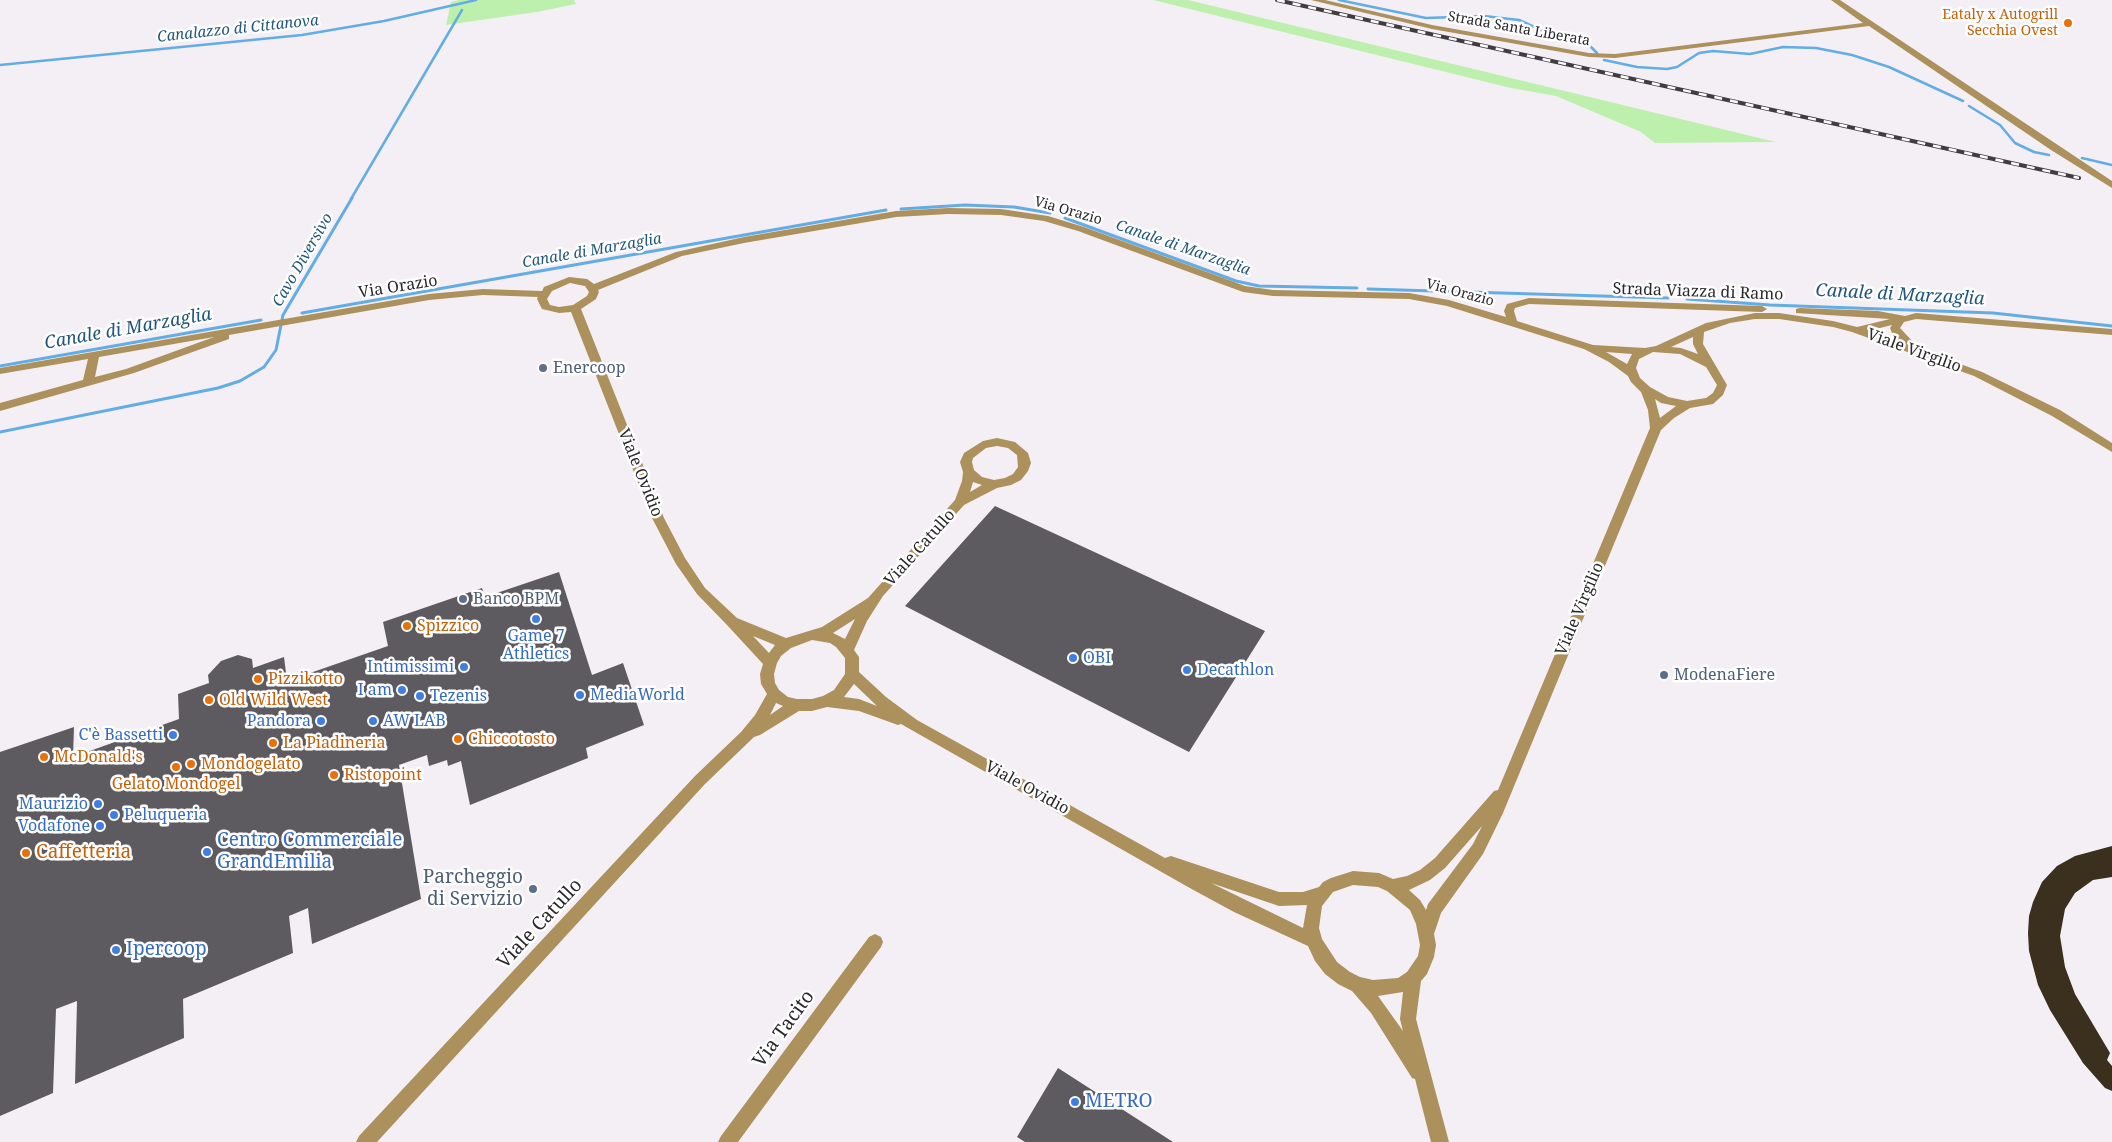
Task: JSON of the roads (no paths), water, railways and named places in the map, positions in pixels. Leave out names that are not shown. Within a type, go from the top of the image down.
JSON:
[{"type":"highway","points":[[2112,854],[2075,864],[2063,872],[2049,888],[2042,902],[2038,916],[2037,933],[2039,951],[2046,977],[2057,1003],[2090,1056],[2112,1081]]},
{"type":"highway","points":[[2112,868],[2090,872],[2077,879],[2068,887],[2056,907],[2051,936],[2055,967],[2068,1000],[2086,1032],[2112,1067]]},
{"type":"street","name":"Strada Santa Liberata","points":[[1314,0],[1451,30],[1568,53],[1596,56],[1615,56],[1870,24]]},
{"type":"street","points":[[1835,0],[2112,185]]},
{"type":"street","name":"Via Orazio","points":[[593,288],[679,254],[744,240],[896,214],[948,210],[1001,212],[1033,216],[1074,226],[1243,289],[1273,293],[1424,298],[1456,305],[1588,347],[1613,360],[1632,373],[1646,390]]},
{"type":"street","points":[[569,280],[584,281],[593,288],[594,292],[588,301],[575,308],[559,310],[546,307],[542,299],[544,294],[554,285],[569,280]]},
{"type":"street","name":"Via Orazio","points":[[0,371],[429,297],[500,291],[544,294]]},
{"type":"street","name":"Strada Viazza di Ramo","points":[[1512,323],[1510,309],[1514,304],[1522,302],[1692,306],[1878,314],[1902,318],[1944,317],[2112,332]]},
{"type":"street","points":[[1692,306],[1710,325]]},
{"type":"street","name":"Viale Ovidio","points":[[575,308],[658,518],[670,542],[701,591],[770,662]]},
{"type":"street","name":"Viale Virgilio","points":[[1660,348],[1710,325],[1744,318],[1780,316],[1815,320],[1856,330],[1978,374],[2032,400],[2112,448]]},
{"type":"street","points":[[1902,318],[1895,328],[1897,334],[1905,343],[1920,353]]},
{"type":"street","name":"Strada Viazza di Ramo","points":[[1856,330],[1882,325],[1902,318]]},
{"type":"street","name":"Via Orazio","points":[[0,408],[88,384],[264,326]]},
{"type":"street","points":[[1646,390],[1665,400],[1687,404],[1703,404],[1718,395],[1722,385],[1698,344],[1700,330]]},
{"type":"street","name":"Via Orazio","points":[[1588,347],[1645,351],[1660,348]]},
{"type":"street","points":[[1660,348],[1692,355],[1710,365]]},
{"type":"street","points":[[1632,373],[1631,368],[1634,358],[1645,351]]},
{"type":"street","points":[[88,384],[94,355]]},
{"type":"street","points":[[1646,390],[1654,410],[1656,428]]},
{"type":"street","name":"Viale Virgilio","points":[[1427,932],[1434,909],[1478,849],[1496,813],[1656,428],[1670,415],[1687,404]]},
{"type":"street","name":"Viale Catullo","points":[[848,649],[854,632],[880,593],[960,502],[968,482],[966,462],[972,452],[990,443],[1011,445],[1022,453],[1024,468],[1021,473],[1012,480],[994,484],[960,502]]},
{"type":"street","points":[[968,472],[978,480],[994,484]]},
{"type":"street","name":"Viale Catullo","points":[[812,635],[826,631],[880,593]]},
{"type":"street","name":"Viale Ovidio","points":[[732,621],[786,644]]},
{"type":"street","points":[[812,635],[833,638],[848,649],[853,665],[852,674],[847,684],[838,694],[827,701],[812,705],[797,705],[784,701],[774,694],[768,679],[770,662],[776,652],[786,644],[812,635]]},
{"type":"street","name":"Viale Ovidio","points":[[852,674],[881,701],[912,724],[1240,907],[1314,941]]},
{"type":"street","name":"Viale Catullo","points":[[365,1142],[700,780],[746,736],[760,719],[774,694]]},
{"type":"street","name":"Viale Ovidio","points":[[827,701],[859,705],[912,724]]},
{"type":"street","name":"Viale Catullo","points":[[746,736],[797,705]]},
{"type":"street","name":"Viale Virgilio","points":[[1392,886],[1408,883],[1425,875],[1440,864],[1504,790]]},
{"type":"street","name":"Viale Ovidio","points":[[1141,852],[1279,900],[1303,899],[1322,893]]},
{"type":"street","points":[[1353,878],[1379,880],[1392,886],[1415,906],[1427,932],[1428,945],[1426,957],[1421,968],[1412,978],[1401,985],[1388,988],[1373,988],[1358,985],[1344,978],[1331,968],[1321,955],[1314,941],[1311,928],[1312,915],[1316,903],[1322,893],[1336,883],[1353,878]]},
{"type":"street","name":"Via Tacito","points":[[727,1142],[875,942]]},
{"type":"street","points":[[1412,978],[1408,1019],[1440,1142]]},
{"type":"street","points":[[1358,985],[1377,1006],[1427,1090]]},
{"type":"waterway","name":"Canalazzo di Cittanova","points":[[0,65],[302,35],[384,21],[476,0]]},
{"type":"waterway","points":[[1339,0],[1426,18],[1484,16],[1519,20],[1563,40],[1590,46],[1597,53]]},
{"type":"waterway","name":"Cavo Diversivo","points":[[351,199],[462,10]]},
{"type":"waterway","points":[[1604,60],[1637,67],[1667,69],[1677,67],[1699,53],[1713,51],[1750,54],[1783,47],[1816,48],[1852,55],[1889,67],[1963,101]]},
{"type":"waterway","points":[[1969,106],[2000,125],[2015,143],[2034,152],[2049,155]]},
{"type":"waterway","points":[[2082,158],[2112,165]]},
{"type":"waterway","name":"Cavo Diversivo","points":[[0,432],[218,388],[240,381],[264,367],[276,350],[283,315],[352,198]]},
{"type":"waterway","name":"Canale di Marzaglia","points":[[901,209],[965,205],[1014,207],[1050,213]]},
{"type":"waterway","name":"Canale di Marzaglia","points":[[302,313],[886,210]]},
{"type":"waterway","name":"Canale di Marzaglia","points":[[1065,218],[1236,281],[1259,286],[1357,288]]},
{"type":"waterway","name":"Canale di Marzaglia","points":[[1368,289],[1668,298]]},
{"type":"waterway","name":"Canale di Marzaglia","points":[[1687,299],[1770,305],[1993,313],[2112,326]]},
{"type":"waterway","name":"Canale di Marzaglia","points":[[0,366],[261,320]]},
{"type":"railway","points":[[1277,0],[2079,178]]},
{"type":"place","name":"Eataly x Autogrill Secchia Ovest","points":[[2068,23]]},
{"type":"place","name":"Enercoop","points":[[543,368]]},
{"type":"place","name":"Banco BPM","points":[[463,599]]},
{"type":"place","name":"Game 7 Athletics","points":[[536,619]]},
{"type":"place","name":"Spizzico","points":[[407,626]]},
{"type":"place","name":"OBI","points":[[1073,658]]},
{"type":"place","name":"Intimissimi","points":[[464,667]]},
{"type":"place","name":"Decathlon","points":[[1187,670]]},
{"type":"place","name":"ModenaFiere","points":[[1664,675]]},
{"type":"place","name":"Pizzikotto","points":[[258,679]]},
{"type":"place","name":"I am","points":[[402,690]]},
{"type":"place","name":"MediaWorld","points":[[580,695]]},
{"type":"place","name":"Tezenis","points":[[420,696]]},
{"type":"place","name":"Old Wild West","points":[[209,700]]},
{"type":"place","name":"Pandora","points":[[321,721]]},
{"type":"place","name":"AW LAB","points":[[373,721]]},
{"type":"place","name":"C'è Bassetti","points":[[173,735]]},
{"type":"place","name":"Chiccotosto","points":[[458,739]]},
{"type":"place","name":"La Piadineria","points":[[273,743]]},
{"type":"place","name":"McDonald's","points":[[44,757]]},
{"type":"place","name":"Mondogelato","points":[[191,764]]},
{"type":"place","name":"Gelato Mondogel","points":[[176,767]]},
{"type":"place","name":"Ristopoint","points":[[334,775]]},
{"type":"place","name":"Maurizio","points":[[98,804]]},
{"type":"place","name":"Peluqueria","points":[[114,815]]},
{"type":"place","name":"Vodafone","points":[[100,826]]},
{"type":"place","name":"Centro Commerciale GrandEmilia","points":[[207,852]]},
{"type":"place","name":"Caffetteria","points":[[26,853]]},
{"type":"place","name":"Parcheggio di Servizio","points":[[533,889]]},
{"type":"place","name":"Ipercoop","points":[[116,950]]},
{"type":"place","name":"METRO","points":[[1075,1102]]}]
